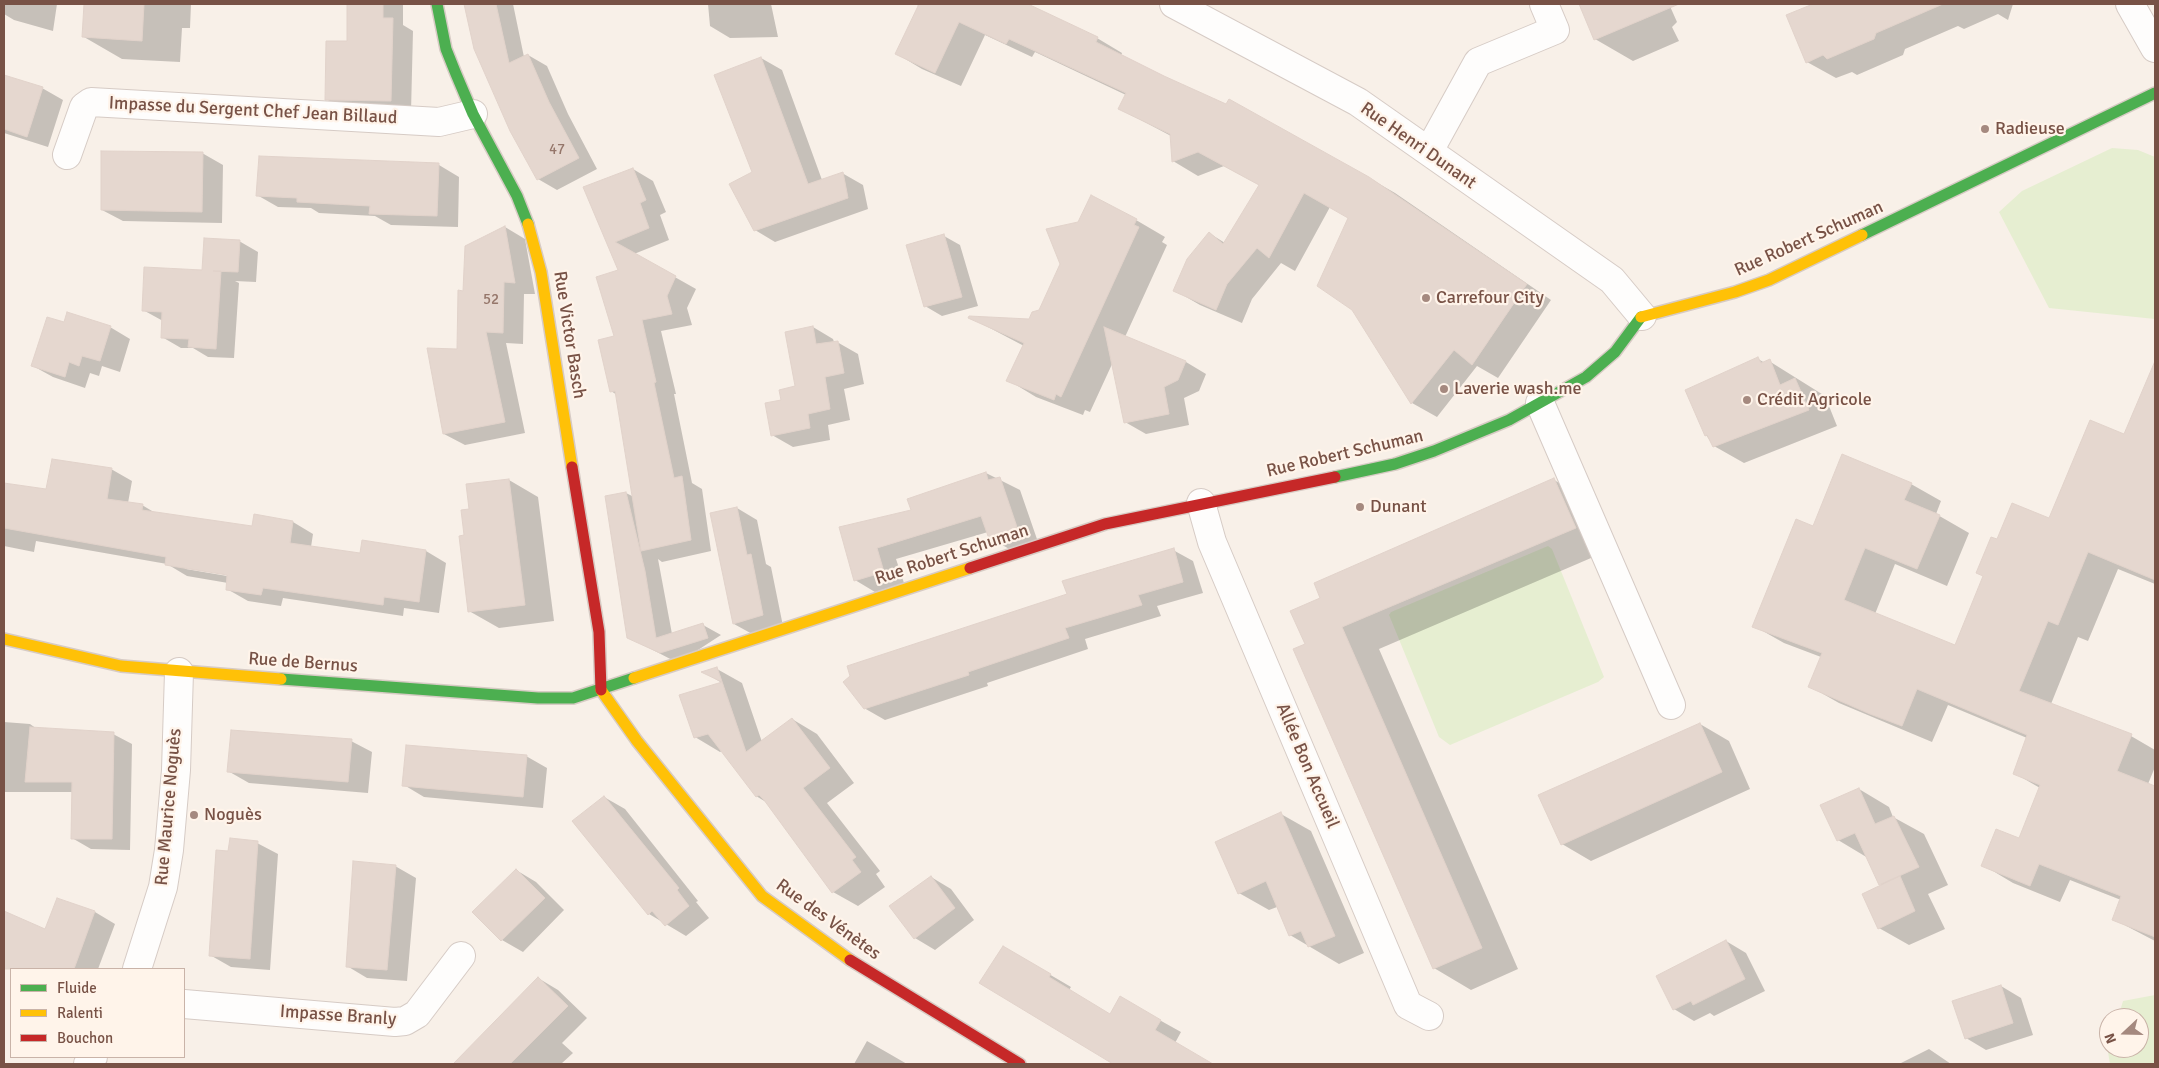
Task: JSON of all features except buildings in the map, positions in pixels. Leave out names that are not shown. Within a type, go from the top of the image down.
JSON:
[{"type":"street","name":"Rue Victor Basch","points":[[438,4],[446,48],[473,114],[517,196],[530,228],[542,272],[599,632],[601,690]]},
{"type":"street","name":"Rue Henri Dunant","points":[[1174,4],[1358,102],[1612,280],[1642,316]]},
{"type":"street","points":[[1429,151],[1478,62],[1555,30],[1544,4]]},
{"type":"street","points":[[2130,4],[2155,48]]},
{"type":"street","name":"Rue Robert Schuman","points":[[601,690],[878,597],[1105,524],[1395,464],[1459,441],[1509,420],[1593,370],[1615,352],[1642,316],[1735,292],[1769,280],[2155,93]]},
{"type":"street","name":"Impasse du Sergent Chef Jean Billaud","points":[[67,155],[84,107],[91,102],[439,122],[473,114]]},
{"type":"street","points":[[1540,403],[1671,705]]},
{"type":"street","name":"Allée Bon Accueil","points":[[1201,503],[1212,542],[1408,1005],[1428,1016]]},
{"type":"street","name":"Rue de Bernus","points":[[4,639],[122,666],[179,672],[538,698],[573,698],[601,690]]},
{"type":"street","name":"Rue Maurice Noguès","points":[[137,968],[160,896],[169,850],[176,770],[179,672]]},
{"type":"street","name":"Rue des Vénètes","points":[[601,690],[637,740],[762,896],[839,953],[1020,1064]]},
{"type":"street","name":"Impasse Branly","points":[[185,1004],[395,1022],[405,1021],[416,1014],[461,956]]},
{"type":"green space","points":[[2112,148],[2138,150],[2155,157],[2155,319],[2049,308],[1999,212],[2022,191]]},
{"type":"green space","points":[[1548,546],[1552,549],[1604,677],[1598,682],[1450,745],[1439,737],[1389,615],[1391,612]]},
{"type":"green space","points":[[2155,995],[2155,1064],[2110,1064],[2109,1058],[2149,1058],[2149,1008],[2121,1008],[2123,1001]]},
{"type":"traffic: fast","points":[[437,4],[446,49],[456,74],[473,114],[517,196],[528,224]]},
{"type":"traffic: fast","points":[[1862,235],[2155,93]]},
{"type":"traffic: fast","points":[[1335,477],[1395,464],[1434,451],[1509,420],[1586,377],[1615,352],[1641,317]]},
{"type":"traffic: fast","points":[[281,679],[538,698],[573,698],[634,678]]},
{"type":"traffic: slow","points":[[528,224],[541,272],[572,467]]},
{"type":"traffic: slow","points":[[1641,317],[1735,292],[1769,280],[1862,235]]},
{"type":"traffic: slow","points":[[634,678],[970,568]]},
{"type":"traffic: slow","points":[[4,639],[121,666],[281,679]]},
{"type":"traffic: slow","points":[[601,690],[637,741],[762,896],[850,960]]},
{"type":"traffic: jam","points":[[572,467],[599,632],[601,690]]},
{"type":"traffic: jam","points":[[970,568],[1105,524],[1335,477]]},
{"type":"traffic: jam","points":[[850,960],[1020,1064]]},
{"type":"place","name":"Radieuse","points":[[1985,129]]},
{"type":"place","name":"Carrefour City","points":[[1426,298]]},
{"type":"place","name":"Laverie wash.me","points":[[1444,389]]},
{"type":"place","name":"Crédit Agricole","points":[[1747,400]]},
{"type":"place","name":"Dunant","points":[[1360,507]]},
{"type":"place","name":"Noguès","points":[[194,815]]}]
